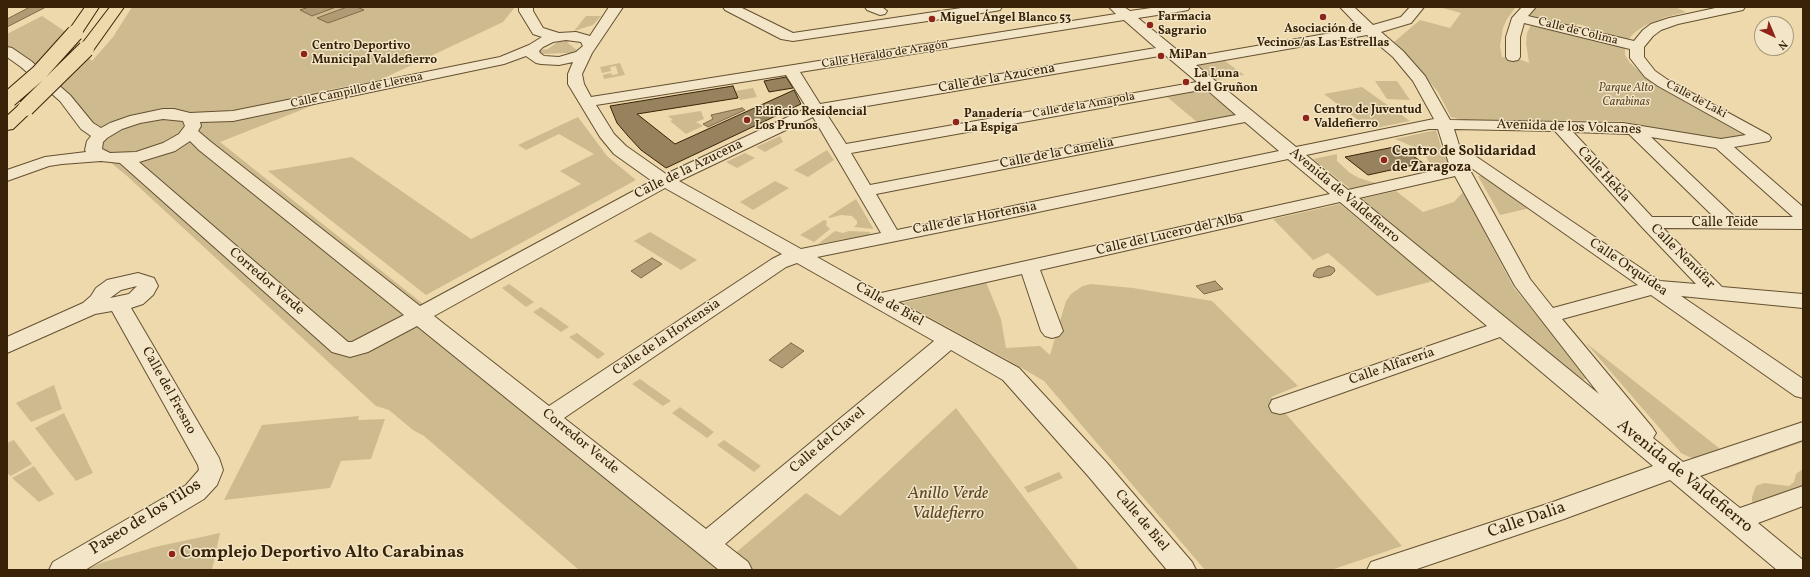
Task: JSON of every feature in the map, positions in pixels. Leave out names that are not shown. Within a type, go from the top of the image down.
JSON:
[{"type":"main road","points":[[8,100],[39,73],[75,33],[92,7]]},
{"type":"main road","points":[[7,124],[26,108],[86,49],[117,7]]},
{"type":"street","points":[[526,7],[540,49],[574,74],[616,7]]},
{"type":"street","points":[[730,7],[790,37],[995,7]]},
{"type":"street","name":"Calle Heraldo de Aragón","points":[[586,102],[791,70],[906,41],[1122,11],[1183,7]]},
{"type":"street","points":[[1347,7],[1370,30],[1398,54],[1420,79],[1444,124],[1460,170],[1522,282],[1548,316],[1676,471]]},
{"type":"street","points":[[1184,63],[1370,30],[1400,23],[1406,20],[1417,7]]},
{"type":"street","points":[[1513,58],[1513,37],[1519,18],[1529,7]]},
{"type":"street","points":[[1683,7],[1700,15]]},
{"type":"street","points":[[1637,46],[1648,33],[1656,27],[1674,20],[1738,7]]},
{"type":"street","name":"Avenida de Valdefierro","points":[[1122,11],[1796,570]]},
{"type":"street","name":"Calle de Colima","points":[[1519,18],[1637,46]]},
{"type":"street","points":[[892,22],[906,41]]},
{"type":"street","points":[[540,49],[564,36],[593,30],[605,24]]},
{"type":"street","points":[[540,49],[567,60],[588,50],[590,44],[586,39],[564,36]]},
{"type":"street","name":"Calle de Laki","points":[[1637,46],[1637,58],[1650,74],[1763,138]]},
{"type":"street","name":"Calle Campillo de Llerena","points":[[190,127],[233,116],[504,60],[540,49]]},
{"type":"street","name":"Calle de la Azucena","points":[[420,315],[665,181],[815,110],[1168,50]]},
{"type":"street","points":[[8,54],[26,64],[65,98],[87,126],[101,135]]},
{"type":"street","points":[[791,70],[892,236]]},
{"type":"street","name":"Calle de Biel","points":[[574,74],[580,92],[608,137],[620,150],[636,163],[665,181],[950,338],[999,366],[1018,380],[1098,470],[1182,570]]},
{"type":"street","name":"Calle de la Amapola","points":[[841,150],[1209,84]]},
{"type":"street","points":[[7,176],[45,162],[62,159],[100,156],[125,158],[160,150],[178,142],[190,127],[184,115],[163,114],[136,118],[116,126],[101,135],[96,140],[93,148],[100,156]]},
{"type":"street","name":"Calle de la Camelia","points":[[866,191],[1249,117]]},
{"type":"street","name":"Calle de la Hortensia","points":[[549,417],[780,263],[798,255],[1429,124],[1444,124]]},
{"type":"street","name":"Avenida de los Volcanes","points":[[1444,124],[1633,129],[1721,144],[1763,138]]},
{"type":"street","points":[[87,126],[116,126]]},
{"type":"street","name":"Corredor Verde","points":[[190,127],[205,146],[549,417],[739,570]]},
{"type":"street","name":"Calle Hekla","points":[[1560,127],[1647,222]]},
{"type":"street","points":[[1633,129],[1730,223]]},
{"type":"street","points":[[1721,144],[1803,217]]},
{"type":"street","name":"Calle Orquídea","points":[[1452,147],[1803,390]]},
{"type":"street","name":"Corredor Verde","points":[[125,158],[343,348],[350,350],[360,347],[420,315]]},
{"type":"street","name":"Calle del Lucero del Alba","points":[[879,300],[1460,170]]},
{"type":"street","name":"Calle Teide","points":[[1647,222],[1803,223]]},
{"type":"street","name":"Calle Nenúfar","points":[[1647,222],[1716,292]]},
{"type":"street","points":[[1028,267],[1052,331]]},
{"type":"street","points":[[7,346],[90,308],[98,301],[103,293],[114,285],[138,279],[147,282],[148,286],[142,295],[136,299],[120,305],[90,308]]},
{"type":"street","points":[[1548,316],[1655,287],[1803,301]]},
{"type":"street","name":"Calle del Fresno","points":[[120,305],[210,465],[211,470],[208,478]]},
{"type":"street","name":"Calle Alfarería","points":[[1280,406],[1504,328]]},
{"type":"street","name":"Calle del Clavel","points":[[707,544],[950,338]]},
{"type":"street","name":"Avenida de Valdefierro","points":[[1571,384],[1593,393],[1602,392],[1605,387],[1604,384]]},
{"type":"street","name":"Calle Dalia","points":[[1380,570],[1676,471],[1803,431]]},
{"type":"street","name":"Paseo de los Tilos","points":[[62,570],[195,492],[208,478]]},
{"type":"street","points":[[1737,520],[1803,496]]},
{"type":"green space","name":"Anillo Verde Valdefierro","points":[[132,7],[515,7],[503,22],[380,80],[291,97],[329,90],[329,99],[220,142],[423,304],[421,319],[726,561],[806,493],[840,516],[956,408],[1079,570],[579,570],[424,436],[413,430],[389,410],[376,406],[127,176],[104,157],[87,126],[19,66],[25,64],[7,51],[7,34],[42,16],[63,30],[92,61],[113,37]]},
{"type":"green space","name":"Parque Alto Carabinas","points":[[1439,7],[1516,7],[1507,19],[1503,28],[1500,46],[1502,57],[1519,59],[1529,63],[1526,43],[1527,33],[1532,23],[1625,47],[1625,55],[1630,63],[1648,79],[1747,135],[1718,141],[1619,121],[1461,120],[1451,117],[1438,92],[1416,65],[1394,42],[1420,20],[1450,28],[1461,13]]},
{"type":"green space","points":[[1532,7],[1675,7],[1686,12],[1666,17],[1644,26],[1634,33],[1627,41],[1583,30],[1585,26],[1578,24],[1574,27],[1525,14]]},
{"type":"green space","points":[[586,16],[601,16],[593,25],[574,31]]},
{"type":"green space","points":[[571,38],[568,43],[578,51],[573,55],[566,53],[543,54],[536,51],[548,49],[559,41]]},
{"type":"green space","points":[[1225,61],[1244,75],[1215,80],[1197,65]]},
{"type":"green space","points":[[620,63],[625,75],[604,79],[603,75],[611,73],[612,75],[618,74],[616,66],[610,67],[611,71],[602,73],[600,67]]},
{"type":"green space","points":[[1375,81],[1397,81],[1410,100],[1387,99]]},
{"type":"green space","points":[[1362,87],[1410,121],[1370,129],[1324,94]]},
{"type":"green space","points":[[753,88],[757,97],[740,100],[735,91]]},
{"type":"green space","points":[[1204,89],[1235,115],[1197,122],[1166,96]]},
{"type":"green space","points":[[701,111],[704,119],[696,122],[703,126],[686,134],[670,121],[673,120],[668,116]]},
{"type":"green space","points":[[578,117],[607,156],[636,180],[426,295],[268,171],[352,157],[471,239],[581,184],[560,171],[594,154],[559,134],[526,150],[518,145]]},
{"type":"green space","points":[[1436,130],[1443,153],[1450,166],[1431,170],[1430,163],[1424,154],[1414,147],[1395,139]]},
{"type":"green space","points":[[780,136],[783,142],[765,152],[756,147]]},
{"type":"green space","points":[[827,150],[834,160],[808,177],[794,170]]},
{"type":"green space","points":[[745,153],[755,158],[737,168],[726,162]]},
{"type":"green space","points":[[1337,154],[1337,161],[1350,173],[1359,178],[1382,185],[1354,192],[1313,159]]},
{"type":"green space","points":[[1478,176],[1483,176],[1530,208],[1500,215]]},
{"type":"green space","points":[[775,181],[789,188],[753,210],[740,202]]},
{"type":"green space","points":[[1396,191],[1423,212],[1454,202],[1463,192],[1514,288],[1589,378],[1581,380],[1360,199]]},
{"type":"green space","points":[[856,199],[873,229],[854,227],[857,224],[857,221],[852,216],[841,215],[830,218],[828,217]]},
{"type":"green space","points":[[1340,204],[1433,281],[1377,296],[1328,253],[1313,260],[1273,219]]},
{"type":"green space","points":[[824,220],[827,221],[826,225],[830,229],[814,242],[800,235]]},
{"type":"green space","points":[[835,231],[843,233],[849,231],[871,232],[868,235],[818,244]]},
{"type":"green space","points":[[650,232],[697,260],[681,270],[634,241]]},
{"type":"green space","points":[[986,282],[1001,319],[1006,348],[1040,346],[1050,355],[1066,301],[1072,293],[1083,286],[1091,284],[1133,288],[1212,301],[1298,386],[1271,397],[1402,546],[1331,570],[1205,570],[1044,381],[903,303]]},
{"type":"green space","points":[[509,284],[534,302],[526,307],[502,288]]},
{"type":"green space","points":[[541,307],[569,327],[561,332],[533,312]]},
{"type":"green space","points":[[577,333],[605,354],[598,359],[569,337]]},
{"type":"green space","points":[[1586,343],[1724,452],[1700,459],[1689,457],[1681,453]]},
{"type":"green space","points":[[640,379],[671,401],[663,406],[632,384]]},
{"type":"green space","points":[[54,385],[62,409],[31,422],[16,403]]},
{"type":"green space","points":[[680,407],[714,432],[707,438],[672,413]]},
{"type":"green space","points":[[64,413],[93,473],[76,481],[35,428]]},
{"type":"green space","points":[[359,416],[358,420],[385,419],[371,459],[341,461],[330,488],[224,500],[262,425]]},
{"type":"green space","points":[[1803,434],[1803,442],[1726,469],[1719,463]]},
{"type":"green space","points":[[14,440],[32,464],[11,476],[7,473],[7,443]]},
{"type":"green space","points":[[724,440],[761,466],[754,472],[717,445]]},
{"type":"green space","points":[[34,466],[54,494],[39,502],[12,478]]},
{"type":"green space","points":[[1803,469],[1803,489],[1755,507],[1752,497],[1756,486],[1764,483],[1789,486],[1794,482],[1796,474]]},
{"type":"green space","points":[[1059,472],[1063,478],[1028,493],[1024,487]]},
{"type":"green space","name":"Complejo Deportivo Alto Carabinas","points":[[220,533],[212,570],[84,570],[104,562],[155,547]]},
{"type":"shaded area","points":[[30,7],[46,7],[7,27],[7,19]]},
{"type":"shaded area","points":[[309,7],[336,7],[312,16],[300,10]]},
{"type":"shaded area","points":[[347,7],[357,7],[364,10],[328,23],[317,18]]},
{"type":"shaded area","points":[[742,108],[745,110],[708,127],[703,124],[713,119],[711,115]]},
{"type":"shaded area","points":[[652,258],[662,264],[641,278],[631,271]]},
{"type":"shaded area","points":[[1329,266],[1334,268],[1335,271],[1331,275],[1319,278],[1313,276],[1317,269]]},
{"type":"shaded area","points":[[1215,281],[1223,289],[1204,294],[1196,286]]},
{"type":"shaded area","points":[[791,343],[804,351],[782,368],[769,360]]},
{"type":"building","points":[[786,77],[793,88],[769,92],[764,81]]},
{"type":"building","name":"Edificio Residencial Los Prunos","points":[[733,86],[738,98],[637,114],[675,144],[794,90],[801,104],[666,168],[641,150],[628,136],[617,123],[610,106]]},
{"type":"building","name":"Centro de Solidaridad de Zaragoza","points":[[1399,146],[1423,163],[1368,175],[1345,157]]},
{"type":"place","name":"Asociación de Vecinos/as Las Estrellas","points":[[1323,17]]},
{"type":"place","name":"Miguel Ángel Blanco 53","points":[[932,19]]},
{"type":"place","name":"Farmacia Sagrario","points":[[1150,25]]},
{"type":"place","name":"Centro Deportivo Municipal Valdefierro","points":[[304,54]]},
{"type":"place","name":"MiPan","points":[[1161,56]]},
{"type":"place","name":"La Luna del Gruñon","points":[[1186,82]]},
{"type":"place","name":"Centro de Juventud Valdefierro","points":[[1306,118]]},
{"type":"place","name":"Edificio Residencial Los Prunos","points":[[747,120]]},
{"type":"place","name":"Panadería La Espiga","points":[[956,122]]},
{"type":"place","name":"Centro de Solidaridad de Zaragoza","points":[[1384,160]]},
{"type":"place","name":"Complejo Deportivo Alto Carabinas","points":[[172,554]]}]
